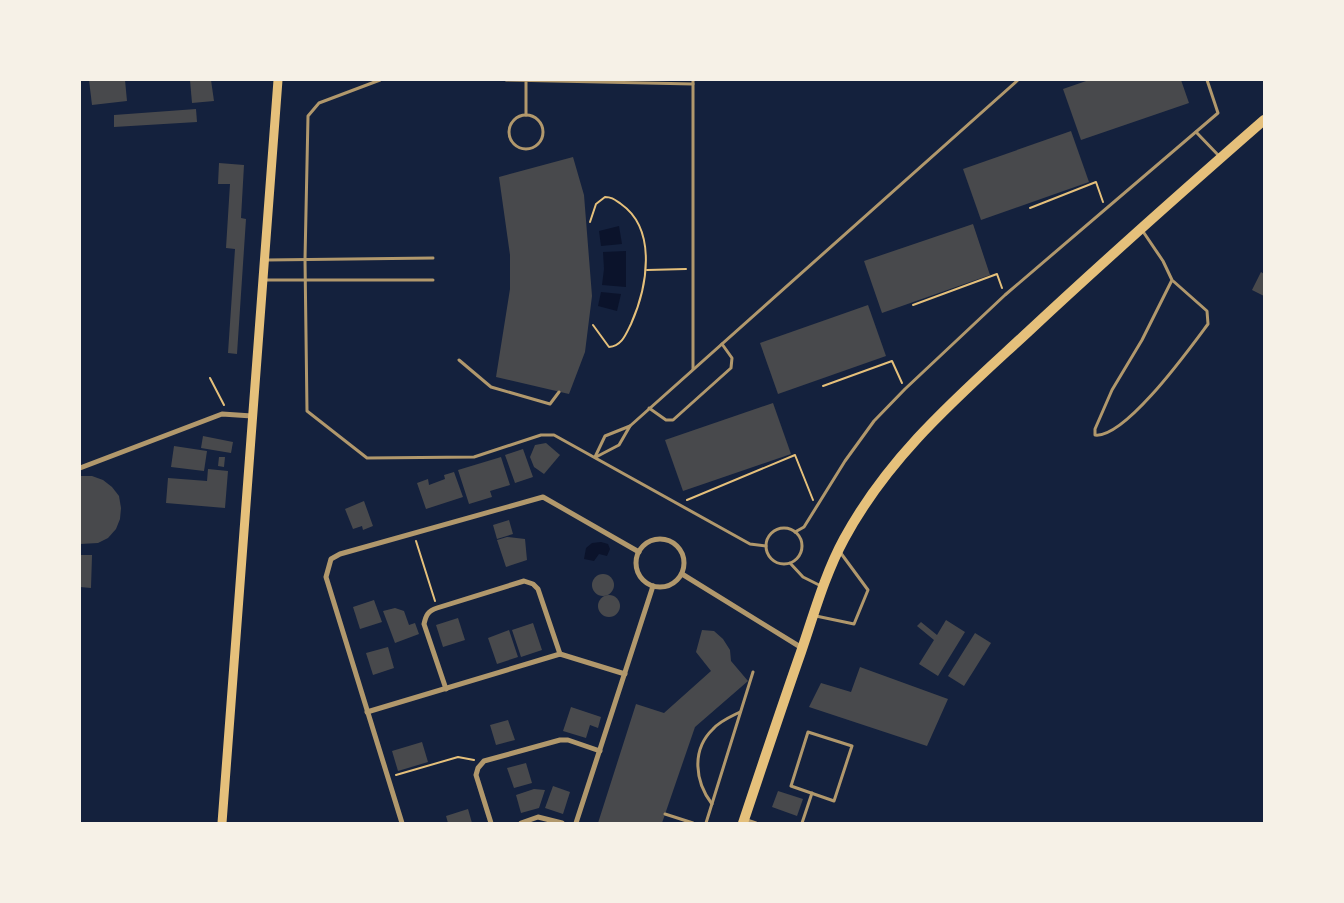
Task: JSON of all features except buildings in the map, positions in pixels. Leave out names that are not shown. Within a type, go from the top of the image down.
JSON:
[{"type":"main road","points":[[222,823],[278,80]]},
{"type":"main road","points":[[744,821],[823,587],[839,551],[867,502],[915,438],[1140,228],[1264,120]]},
{"type":"street","points":[[80,468],[222,414],[252,416]]},
{"type":"street","points":[[402,823],[326,577],[331,559],[340,554],[543,497],[639,552]]},
{"type":"street","points":[[668,540],[675,544],[684,558],[682,574],[670,586],[653,586],[647,583],[638,573],[636,566],[639,552],[651,541],[668,540]]},
{"type":"street","points":[[682,574],[802,648]]},
{"type":"street","points":[[446,689],[424,624],[425,617],[430,610],[524,582],[533,584],[538,589],[560,654]]},
{"type":"street","points":[[576,823],[653,586]]},
{"type":"street","points":[[367,712],[560,654],[625,674]]},
{"type":"street","points":[[491,823],[476,775],[478,768],[484,762],[560,740],[568,740],[600,751]]},
{"type":"street","points":[[521,823],[538,817],[562,823]]},
{"type":"lane","points":[[380,80],[320,103],[308,116],[305,259],[307,411],[367,458],[474,457],[541,434],[554,435],[750,544],[766,546]]},
{"type":"lane","points":[[506,80],[526,82],[693,82],[693,369]]},
{"type":"lane","points":[[595,457],[619,445],[630,426],[1018,80]]},
{"type":"lane","points":[[795,532],[804,527],[844,461],[874,421],[905,389],[1005,295],[1218,113],[1207,80]]},
{"type":"lane","points":[[526,82],[526,115]]},
{"type":"lane","points":[[526,115],[536,119],[544,133],[535,147],[524,149],[514,144],[509,134],[512,123],[526,115]]},
{"type":"lane","points":[[1196,132],[1221,158]]},
{"type":"lane","points":[[1140,228],[1163,261],[1172,280],[1207,311],[1208,324],[1144,403],[1117,428],[1103,436],[1095,435],[1094,429],[1112,390],[1142,340],[1172,280]]},
{"type":"lane","points":[[264,260],[433,258]]},
{"type":"lane","points":[[262,280],[433,280]]},
{"type":"lane","points":[[650,408],[666,420],[673,420],[724,375],[731,368],[732,358],[722,344]]},
{"type":"lane","points":[[459,360],[491,387],[550,404],[559,392]]},
{"type":"lane","points":[[595,457],[605,436],[630,426]]},
{"type":"lane","points":[[784,528],[795,532],[801,541],[801,552],[790,563],[778,563],[773,560],[769,556],[766,546],[767,540],[774,531],[784,528]]},
{"type":"lane","points":[[813,615],[854,624],[865,598],[868,590],[839,551]]},
{"type":"lane","points":[[790,563],[803,577],[823,587]]},
{"type":"lane","points":[[706,823],[752,672]]},
{"type":"lane","points":[[712,804],[703,792],[697,778],[698,759],[705,740],[712,729],[740,712]]},
{"type":"lane","points":[[808,732],[852,746],[834,801],[812,793],[790,786],[808,732]]},
{"type":"lane","points":[[802,823],[812,793]]},
{"type":"lane","points":[[665,814],[693,823]]},
{"type":"lane","points":[[744,821],[756,823]]},
{"type":"path","points":[[1030,208],[1096,182],[1105,209]]},
{"type":"path","points":[[590,222],[596,204],[604,197],[611,197],[632,212],[644,239],[646,270],[639,305],[623,340],[615,347],[609,347],[593,325]]},
{"type":"path","points":[[646,270],[693,268]]},
{"type":"path","points":[[913,305],[997,274],[1005,295]]},
{"type":"path","points":[[823,386],[892,361],[905,389]]},
{"type":"path","points":[[210,378],[229,414]]},
{"type":"path","points":[[679,504],[795,455],[816,509]]},
{"type":"path","points":[[414,534],[437,608]]},
{"type":"path","points":[[388,778],[458,757],[484,762]]},
{"type":"water","points":[[619,226],[622,244],[601,246],[599,231]]},
{"type":"water","points":[[626,251],[626,287],[602,285],[604,269],[603,252]]},
{"type":"water","points":[[601,292],[621,294],[617,311],[598,306]]},
{"type":"water","points":[[601,542],[608,544],[610,549],[607,556],[599,554],[594,561],[584,559],[586,548],[592,543]]}]
